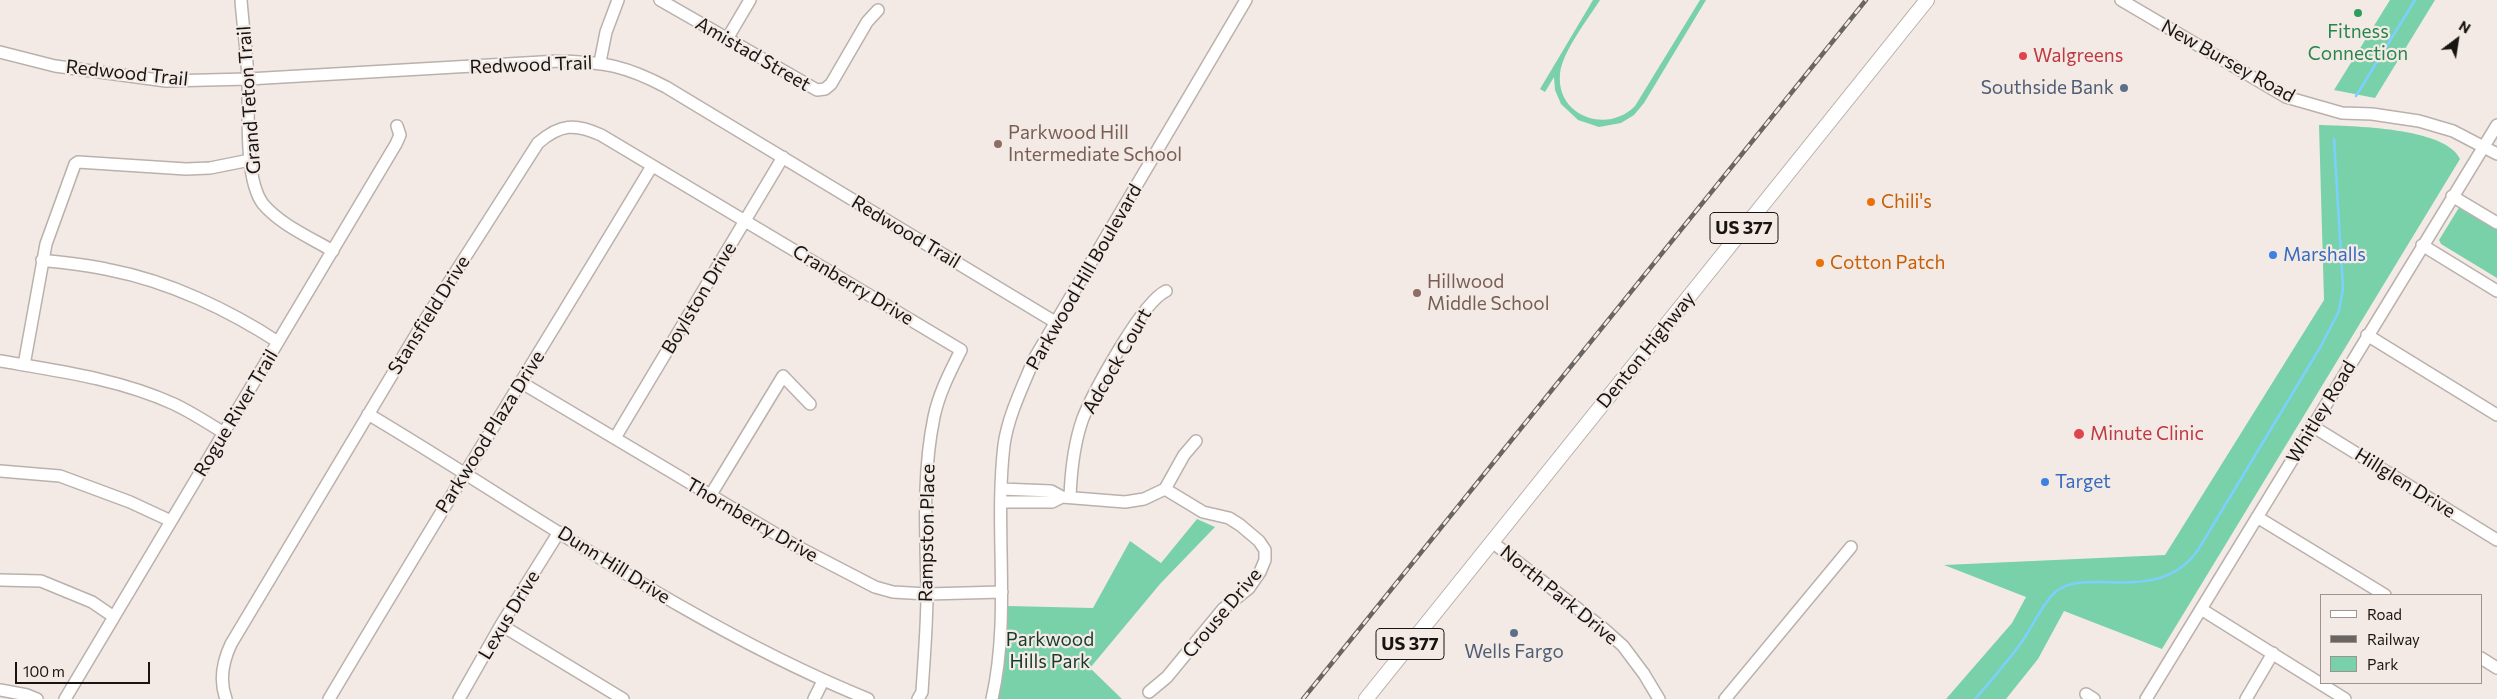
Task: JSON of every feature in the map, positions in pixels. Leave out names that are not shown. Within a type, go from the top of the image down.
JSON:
[{"type":"main road","name":"Denton Highway","points":[[1366,699],[1927,0]]},
{"type":"street","name":"Grand Teton Trail","points":[[241,0],[248,79],[250,160],[262,202],[278,219],[333,250]]},
{"type":"street","points":[[600,62],[606,32],[618,0]]},
{"type":"street","name":"Amistad Street","points":[[660,0],[810,88],[822,90],[831,84],[867,22],[878,10]]},
{"type":"street","points":[[727,40],[750,0]]},
{"type":"street","name":"Parkwood Hill Boulevard","points":[[992,699],[1001,648],[1001,502],[1005,443],[1015,406],[1034,359],[1055,322],[1246,0]]},
{"type":"street","name":"New Bursey Road","points":[[2122,0],[2286,97],[2342,113],[2372,114],[2419,121],[2453,131],[2497,154]]},
{"type":"street","name":"Redwood Trail","points":[[0,52],[55,66],[166,81],[248,79],[559,61],[600,62],[627,69],[666,86],[1055,322]]},
{"type":"street","name":"Whitley Road","points":[[2146,699],[2483,145],[2497,125]]},
{"type":"street","name":"Rogue River Trail","points":[[65,699],[396,144],[400,135],[397,126]]},
{"type":"street","name":"Stansfield Drive","points":[[226,699],[222,677],[223,660],[231,644],[423,323],[530,156],[549,134],[560,128],[586,128],[744,221]]},
{"type":"street","name":"Boylston Drive","points":[[614,438],[783,157]]},
{"type":"street","points":[[24,365],[42,260],[75,164],[78,162],[186,169],[210,168],[250,160]]},
{"type":"street","name":"Parkwood Plaza Drive","points":[[328,699],[464,471],[522,383],[652,166]]},
{"type":"street","points":[[2452,196],[2497,223]]},
{"type":"street","name":"Cranberry Drive","points":[[744,221],[961,350]]},
{"type":"street","points":[[2422,245],[2497,291]]},
{"type":"street","points":[[42,260],[111,270],[148,281],[225,311],[278,342]]},
{"type":"street","name":"Adcock Court","points":[[1066,497],[1076,445],[1084,417],[1120,350],[1150,302],[1157,295],[1166,291]]},
{"type":"street","points":[[2367,336],[2497,415]]},
{"type":"street","name":"Rampston Place","points":[[920,695],[927,594],[924,488],[934,416],[945,383],[961,350]]},
{"type":"street","points":[[0,361],[130,387],[176,405],[224,433]]},
{"type":"street","points":[[710,496],[782,376],[810,404]]},
{"type":"street","name":"Thornberry Drive","points":[[522,383],[796,546],[875,587],[893,592],[927,594],[1002,592]]},
{"type":"street","name":"Dunn Hill Drive","points":[[368,414],[464,471],[693,614],[823,681],[868,699]]},
{"type":"street","name":"Hillglen Drive","points":[[2312,426],[2497,540]]},
{"type":"street","points":[[1002,489],[1051,491],[1066,497],[1125,502],[1144,500],[1165,489],[1184,455],[1196,441]]},
{"type":"street","points":[[0,471],[60,476],[130,502],[171,521]]},
{"type":"street","name":"Crouse Drive","points":[[1149,692],[1167,677],[1223,610],[1249,588],[1260,572],[1265,560],[1265,550],[1240,525],[1229,518],[1203,512],[1165,489]]},
{"type":"street","points":[[1001,502],[1052,502],[1066,497]]},
{"type":"street","points":[[2257,517],[2383,594]]},
{"type":"street","name":"Lexus Drive","points":[[459,699],[501,625],[559,532]]},
{"type":"street","name":"North Park Drive","points":[[1492,542],[1604,629],[1623,646],[1644,674],[1658,699]]},
{"type":"street","points":[[1725,699],[1851,547]]},
{"type":"street","points":[[0,580],[41,581],[92,602],[114,617]]},
{"type":"street","points":[[2201,609],[2320,683]]},
{"type":"street","points":[[501,625],[623,699]]},
{"type":"street","points":[[2246,699],[2273,653]]},
{"type":"street","points":[[2482,659],[2497,668]]},
{"type":"street","points":[[814,699],[823,681]]},
{"type":"street","points":[[2322,684],[2345,699]]},
{"type":"street","points":[[0,690],[27,695],[36,699]]},
{"type":"green space","points":[[1593,0],[1600,0],[1570,46],[1560,74],[1561,89],[1566,101],[1586,117],[1598,120],[1611,119],[1624,114],[1635,106],[1700,0],[1706,0],[1644,103],[1634,115],[1621,123],[1599,127],[1578,120],[1561,104],[1555,90],[1554,77],[1545,92],[1540,89]]},
{"type":"green space","points":[[2390,0],[2435,0],[2375,98],[2334,90]]},
{"type":"green space","points":[[2319,125],[2396,130],[2417,134],[2436,140],[2451,148],[2460,159],[2162,649],[2064,611],[2038,659],[2006,699],[1946,699],[2012,623],[2026,597],[1944,565],[2165,555],[2324,300]]},
{"type":"green space","points":[[2460,206],[2497,229],[2497,278],[2441,244],[2439,240]]},
{"type":"green space","name":"Parkwood Hills Park","points":[[1197,519],[1215,527],[1160,584],[1090,668],[1122,699],[998,699],[1004,670],[1008,606],[1093,608],[1130,541],[1161,563]]},
{"type":"waterway","points":[[2356,96],[2415,0]]},
{"type":"waterway","points":[[1975,699],[2016,650],[2043,607],[2062,587],[2078,583],[2154,580],[2177,570],[2198,550],[2321,346],[2339,311],[2343,288],[2334,139]]},
{"type":"railway","points":[[1303,699],[1866,0]]},
{"type":"place","name":"Fitness Connection","points":[[2358,13]]},
{"type":"place","name":"Walgreens","points":[[2023,56]]},
{"type":"place","name":"Southside Bank","points":[[2124,88]]},
{"type":"place","name":"Parkwood Hill Intermediate School","points":[[998,144]]},
{"type":"place","name":"Chili's","points":[[1871,202]]},
{"type":"place","name":"Marshalls","points":[[2273,255]]},
{"type":"place","name":"Cotton Patch","points":[[1820,263]]},
{"type":"place","name":"Hillwood Middle School","points":[[1417,293]]},
{"type":"place","name":"Minute Clinic","points":[[2079,434]]},
{"type":"place","name":"Target","points":[[2045,482]]},
{"type":"place","name":"Wells Fargo","points":[[1514,633]]}]
